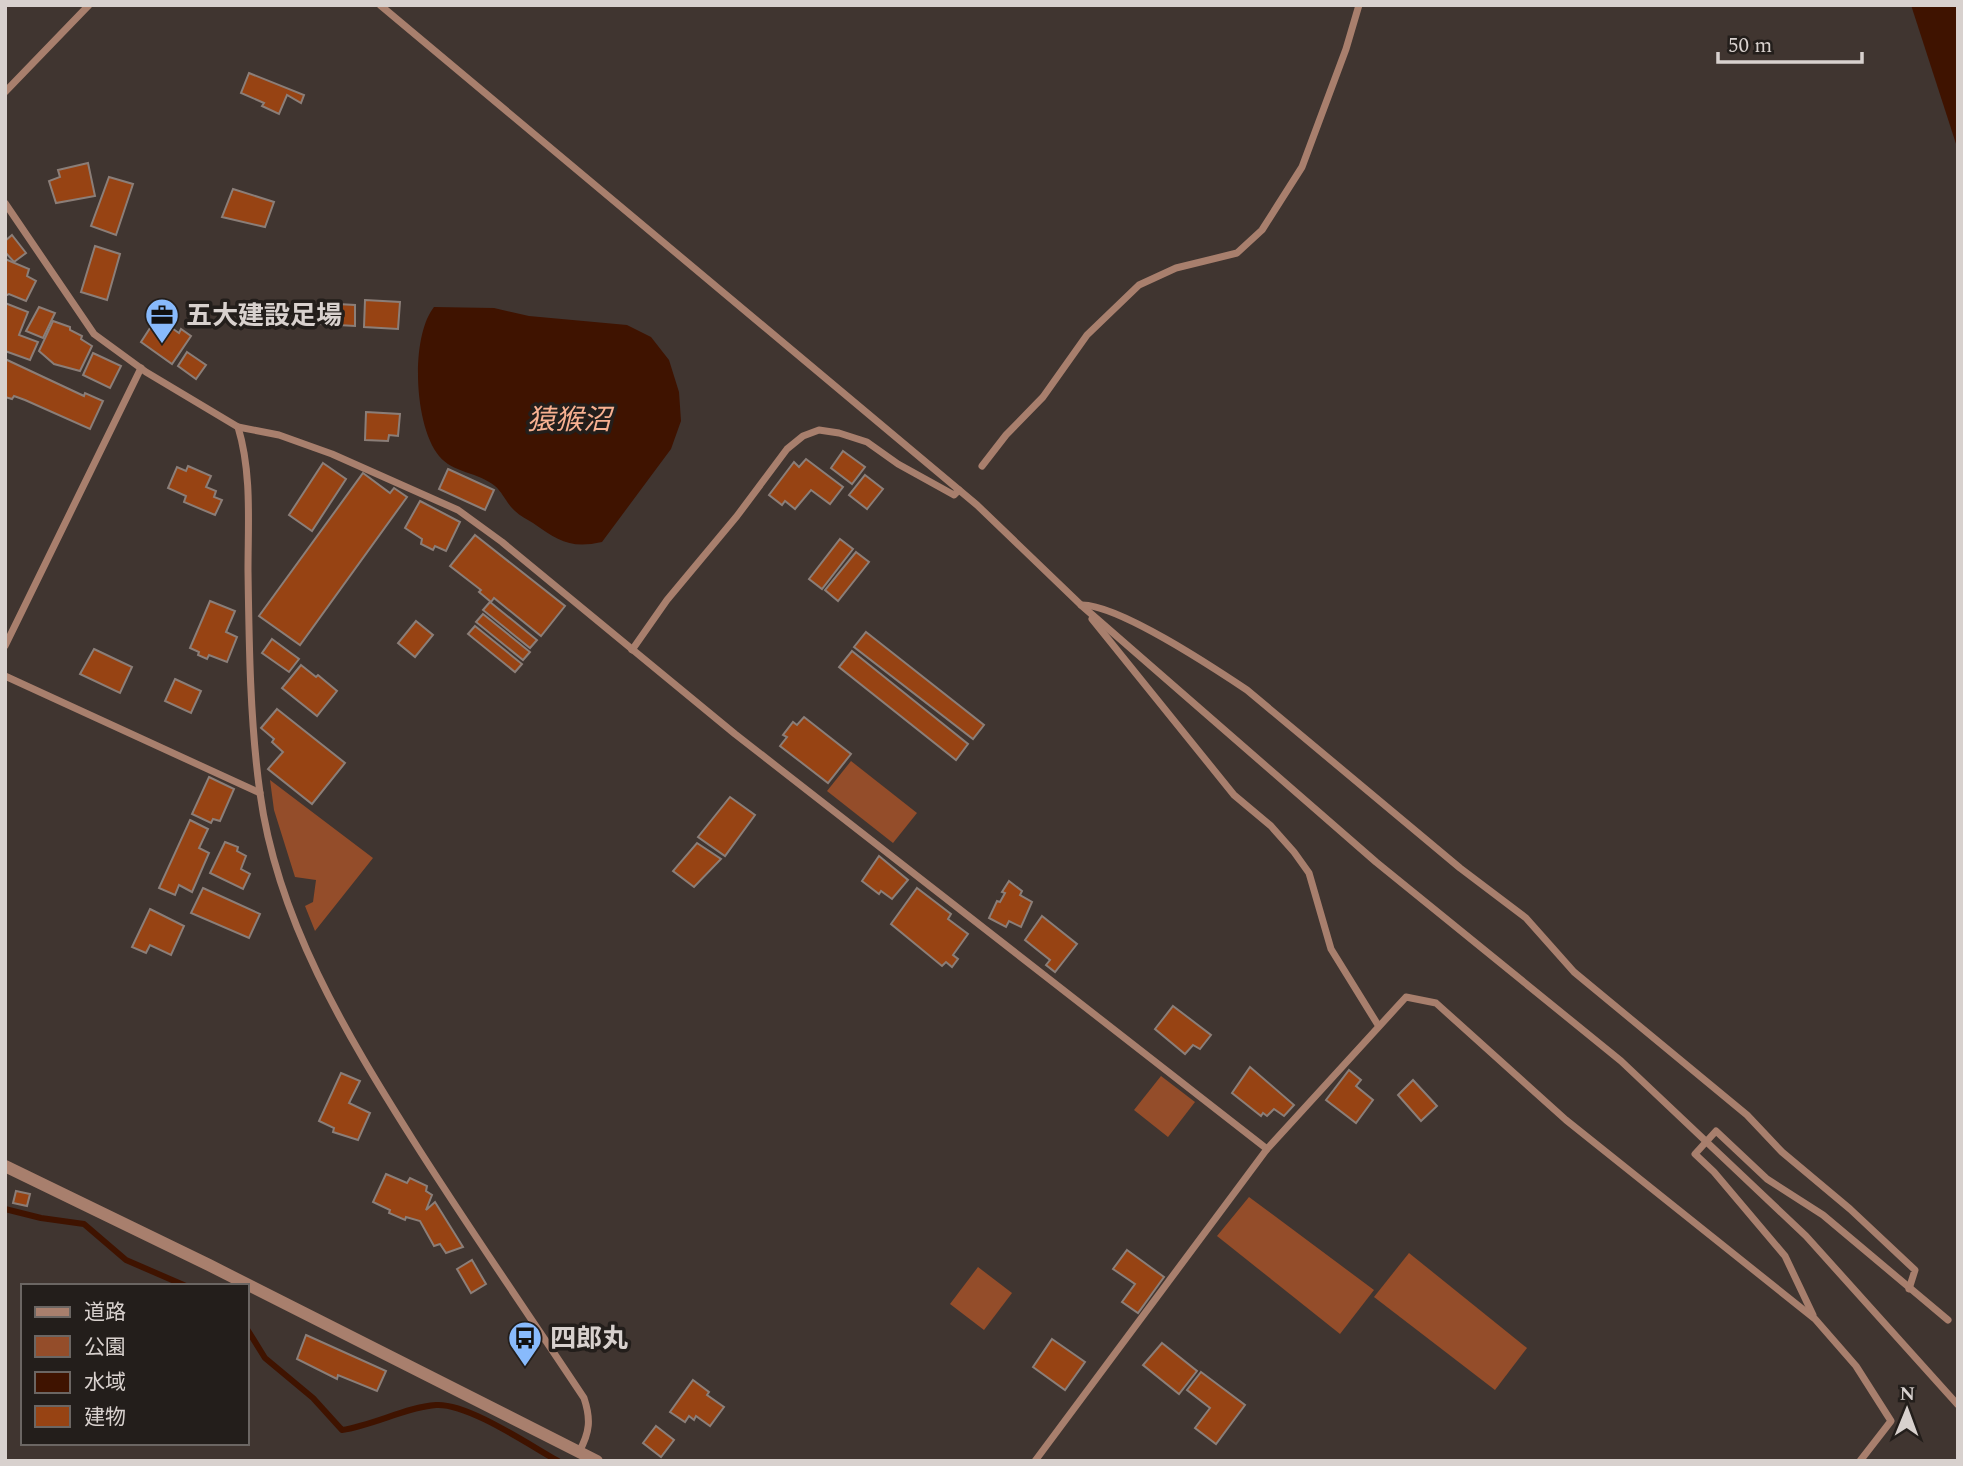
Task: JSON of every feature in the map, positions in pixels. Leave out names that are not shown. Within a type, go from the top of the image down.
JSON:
[{"type":"street","points":[[5,92],[89,5]]},
{"type":"street","points":[[380,5],[959,490],[1081,605],[1376,862],[1620,1061],[1806,1236],[1958,1405]]},
{"type":"street","points":[[982,466],[1006,435],[1043,397],[1087,335],[1139,285],[1176,268],[1237,253],[1262,230],[1302,167],[1346,49],[1359,5]]},
{"type":"street","points":[[5,203],[94,334],[141,368],[238,427],[279,435],[332,453],[458,510],[502,542],[734,734],[1267,1149]]},
{"type":"street","points":[[5,646],[141,368]]},
{"type":"street","points":[[238,427],[247,482],[249,605],[260,793],[284,892],[310,957],[341,1021],[379,1087],[448,1196],[584,1398],[589,1414],[589,1433],[579,1452]]},
{"type":"street","points":[[632,650],[667,600],[737,516],[787,449],[803,436],[819,430],[867,442],[924,480],[954,495],[959,490]]},
{"type":"street","points":[[1081,605],[1093,604],[1128,619],[1247,691],[1439,851],[1526,918],[1574,972],[1747,1115],[1782,1152],[1850,1209],[1915,1270],[1909,1289]]},
{"type":"street","points":[[1081,605],[1234,795],[1270,826],[1309,873],[1331,949],[1378,1025]]},
{"type":"street","points":[[5,676],[260,793]]},
{"type":"street","points":[[1035,1461],[1267,1149],[1406,997],[1436,1003],[1566,1120],[1815,1319],[1856,1366],[1891,1421],[1860,1461]]},
{"type":"street","points":[[1815,1319],[1784,1256],[1714,1172],[1695,1154],[1716,1130],[1767,1179],[1823,1215],[1948,1320]]},
{"type":"street","points":[[5,1166],[247,1284]]},
{"type":"street","points":[[248,1285],[597,1461]]},
{"type":"green space","points":[[851,761],[917,813],[893,843],[827,791]]},
{"type":"green space","points":[[270,780],[373,858],[315,931],[305,906],[313,902],[316,880],[295,877],[274,810]]},
{"type":"green space","points":[[1161,1076],[1195,1102],[1168,1137],[1134,1110]]},
{"type":"green space","points":[[1249,1197],[1374,1290],[1340,1334],[1217,1236]]},
{"type":"green space","points":[[1409,1253],[1527,1348],[1495,1390],[1374,1297]]},
{"type":"green space","points":[[978,1267],[1012,1293],[984,1330],[950,1304]]},
{"type":"water","points":[[1911,5],[1958,5],[1958,150]]},
{"type":"water","name":"猿猴沼","points":[[434,307],[494,308],[529,316],[627,325],[651,337],[669,360],[679,392],[681,421],[671,449],[602,542],[573,544],[550,535],[517,513],[488,481],[451,466],[439,456],[424,424],[418,381],[421,339],[426,321]]},
{"type":"building","points":[[249,73],[304,95],[301,103],[287,95],[279,114],[262,106],[264,103],[241,93]]},
{"type":"building","points":[[88,163],[95,196],[56,203],[49,181],[60,177],[58,170]]},
{"type":"building","points":[[109,177],[133,184],[116,235],[91,226]]},
{"type":"building","points":[[233,189],[274,202],[265,227],[222,217]]},
{"type":"building","points":[[12,235],[26,253],[14,262],[5,252],[5,241]]},
{"type":"building","points":[[95,246],[120,254],[107,300],[81,292]]},
{"type":"building","points":[[5,259],[29,269],[27,276],[36,281],[26,301],[9,294],[5,296]]},
{"type":"building","points":[[365,300],[400,302],[398,329],[364,327]]},
{"type":"building","points":[[5,303],[28,312],[19,335],[38,342],[30,360],[5,351]]},
{"type":"building","points":[[320,303],[355,305],[355,326],[320,324]]},
{"type":"building","points":[[39,307],[55,313],[43,338],[26,331]]},
{"type":"building","points":[[53,321],[70,327],[70,330],[82,336],[81,339],[92,346],[80,371],[54,364],[39,351]]},
{"type":"building","points":[[154,322],[163,328],[166,324],[179,333],[181,329],[191,336],[172,364],[141,342]]},
{"type":"building","points":[[187,352],[206,365],[196,379],[178,366]]},
{"type":"building","points":[[93,353],[121,366],[110,388],[83,375]]},
{"type":"building","points":[[5,359],[84,396],[85,393],[103,401],[90,429],[25,400],[14,396],[12,399],[5,397]]},
{"type":"building","points":[[366,412],[400,414],[398,436],[389,435],[388,441],[365,440]]},
{"type":"building","points":[[843,451],[865,467],[852,484],[831,468]]},
{"type":"building","points":[[806,459],[843,487],[830,504],[811,490],[795,509],[785,501],[782,505],[769,495],[794,462],[799,467]]},
{"type":"building","points":[[323,463],[346,479],[312,531],[289,515]]},
{"type":"building","points":[[188,466],[211,476],[206,487],[216,491],[214,497],[222,500],[215,515],[184,502],[186,496],[168,488],[177,467],[186,471]]},
{"type":"building","points":[[448,469],[494,490],[485,510],[439,489]]},
{"type":"building","points":[[363,473],[390,493],[394,488],[407,497],[300,645],[259,616]]},
{"type":"building","points":[[865,475],[883,489],[867,509],[849,495]]},
{"type":"building","points":[[420,501],[460,522],[446,551],[435,546],[433,550],[421,544],[422,539],[405,528]]},
{"type":"building","points":[[475,535],[565,606],[541,636],[494,598],[491,602],[479,592],[481,590],[450,566]]},
{"type":"building","points":[[840,539],[853,549],[822,589],[809,579]]},
{"type":"building","points":[[856,552],[869,562],[838,601],[825,590]]},
{"type":"building","points":[[210,601],[235,611],[226,632],[237,637],[227,662],[209,655],[207,659],[190,648]]},
{"type":"building","points":[[490,602],[537,640],[530,648],[483,610]]},
{"type":"building","points":[[483,614],[530,652],[523,660],[476,622]]},
{"type":"building","points":[[416,621],[433,635],[415,657],[398,643]]},
{"type":"building","points":[[475,626],[522,664],[515,672],[468,634]]},
{"type":"building","points":[[866,632],[984,725],[973,739],[854,647]]},
{"type":"building","points":[[272,639],[299,659],[289,672],[262,653]]},
{"type":"building","points":[[94,649],[132,667],[120,693],[80,674]]},
{"type":"building","points":[[852,651],[968,744],[956,760],[839,667]]},
{"type":"building","points":[[301,665],[337,691],[317,716],[282,688]]},
{"type":"building","points":[[175,679],[201,691],[191,713],[165,701]]},
{"type":"building","points":[[277,709],[345,763],[312,804],[268,769],[283,752],[272,742],[274,739],[261,728]]},
{"type":"building","points":[[804,717],[851,754],[828,783],[780,746],[787,737],[783,735],[793,722],[797,725]]},
{"type":"building","points":[[209,777],[234,789],[220,821],[213,819],[211,823],[192,814]]},
{"type":"building","points":[[730,797],[755,815],[725,856],[698,837]]},
{"type":"building","points":[[190,820],[208,829],[199,848],[209,853],[192,892],[179,885],[175,895],[159,888]]},
{"type":"building","points":[[225,842],[238,847],[237,851],[246,856],[241,869],[250,874],[243,889],[210,873]]},
{"type":"building","points":[[697,843],[721,859],[694,887],[673,871]]},
{"type":"building","points":[[879,856],[908,880],[892,899],[881,891],[879,894],[862,881]]},
{"type":"building","points":[[1009,881],[1022,891],[1020,895],[1032,902],[1021,927],[1009,921],[1006,927],[989,918],[997,901],[1000,902],[1005,893],[1002,892]]},
{"type":"building","points":[[203,888],[260,914],[249,938],[191,913]]},
{"type":"building","points":[[917,888],[951,914],[948,919],[968,934],[953,955],[958,959],[952,967],[946,962],[942,966],[891,924]]},
{"type":"building","points":[[150,909],[184,926],[171,955],[150,945],[146,953],[132,947]]},
{"type":"building","points":[[1042,916],[1077,944],[1055,972],[1046,965],[1050,960],[1025,940]]},
{"type":"building","points":[[1173,1006],[1211,1035],[1200,1049],[1193,1045],[1185,1054],[1155,1029]]},
{"type":"building","points":[[1250,1067],[1294,1105],[1284,1116],[1274,1109],[1267,1116],[1263,1113],[1261,1116],[1232,1093]]},
{"type":"building","points":[[1349,1070],[1361,1080],[1356,1086],[1373,1100],[1356,1123],[1326,1100]]},
{"type":"building","points":[[341,1073],[360,1081],[349,1103],[370,1113],[358,1140],[333,1132],[334,1128],[319,1121]]},
{"type":"building","points":[[1413,1080],[1437,1106],[1421,1121],[1398,1095]]},
{"type":"building","points":[[386,1174],[407,1183],[410,1178],[427,1186],[426,1191],[432,1195],[426,1210],[435,1202],[463,1247],[446,1253],[440,1244],[434,1246],[420,1221],[406,1217],[405,1220],[373,1202]]},
{"type":"building","points":[[16,1191],[30,1194],[27,1206],[13,1203]]},
{"type":"building","points":[[1127,1250],[1164,1277],[1138,1313],[1122,1302],[1135,1284],[1113,1269]]},
{"type":"building","points":[[472,1260],[486,1284],[471,1293],[457,1269]]},
{"type":"building","points":[[306,1335],[386,1371],[377,1391],[338,1375],[337,1379],[297,1359]]},
{"type":"building","points":[[1052,1339],[1085,1362],[1065,1390],[1033,1367]]},
{"type":"building","points":[[1162,1343],[1197,1371],[1179,1394],[1143,1365]]},
{"type":"building","points":[[1201,1372],[1245,1405],[1216,1444],[1195,1428],[1210,1408],[1187,1390]]},
{"type":"building","points":[[693,1380],[709,1392],[707,1395],[724,1407],[710,1426],[696,1416],[694,1420],[689,1416],[685,1422],[670,1412]]},
{"type":"building","points":[[656,1426],[674,1440],[661,1457],[643,1443]]},
{"type":"waterway","points":[[5,1209],[41,1218],[84,1224],[126,1260],[181,1284]]},
{"type":"waterway","points":[[248,1331],[265,1358],[313,1398],[342,1430],[425,1406],[449,1406],[481,1418],[558,1461]]},
{"type":"place","name":"五大建設足場","points":[[162,345]]},
{"type":"place","name":"四郎丸","points":[[525,1368]]}]
